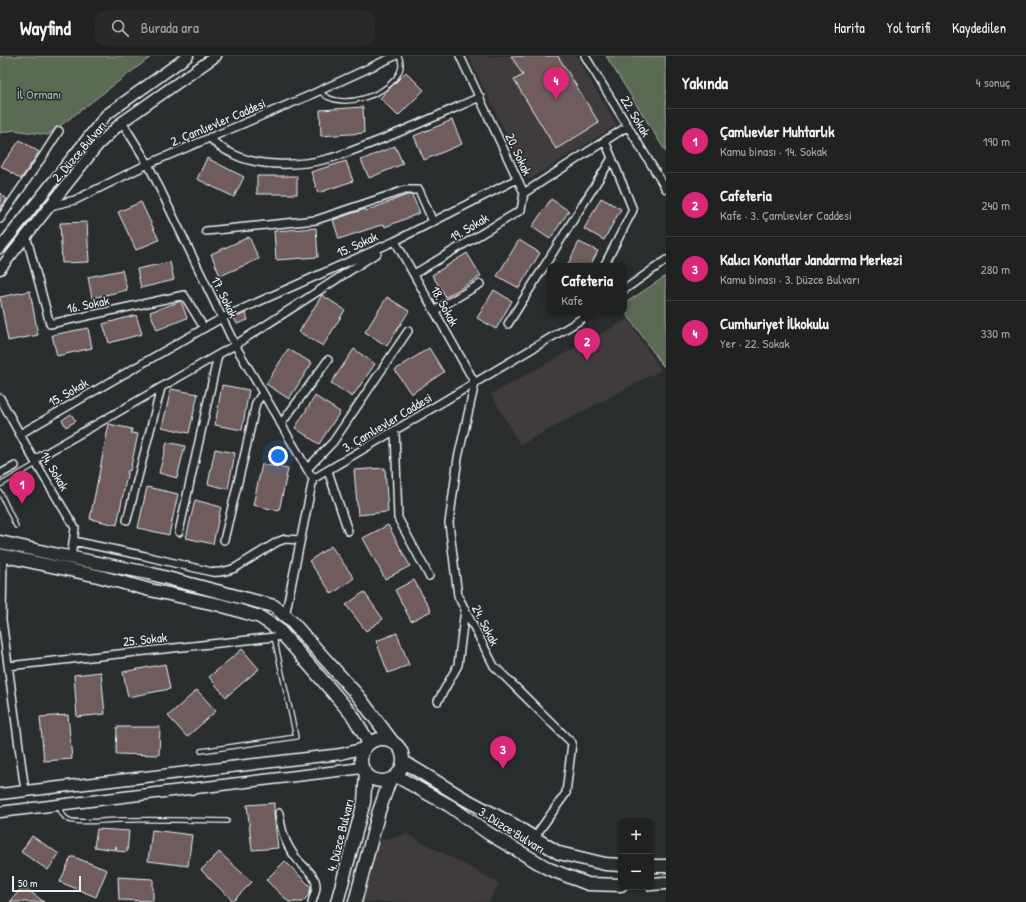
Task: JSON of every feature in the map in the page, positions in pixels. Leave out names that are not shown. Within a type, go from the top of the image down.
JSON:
[{"type":"main road","name":"2. Düzce Bulvarı","points":[[0,248],[106,115],[188,56]]},
{"type":"main road","name":"2. Düzce Bulvarı","points":[[0,269],[98,145],[122,122],[216,56]]},
{"type":"main road","points":[[0,542],[148,573],[274,606],[291,621],[359,697],[392,741]]},
{"type":"main road","points":[[1,555],[220,605],[260,617],[278,628],[279,637],[353,716],[367,746]]},
{"type":"main road","points":[[386,739],[392,741],[397,744],[403,756],[404,762],[400,772],[393,778],[384,781],[371,778],[364,770],[361,761],[362,754],[367,746],[374,740],[386,739]]},
{"type":"main road","points":[[0,794],[341,754],[367,746]]},
{"type":"main road","name":"3. Düzce Bulvarı","points":[[404,762],[463,798],[512,824],[560,853],[606,864],[618,865]]},
{"type":"main road","points":[[0,812],[364,770]]},
{"type":"main road","name":"4. Düzce Bulvarı","points":[[337,902],[364,802],[364,770]]},
{"type":"main road","points":[[355,902],[379,811],[393,778]]},
{"type":"main road","name":"3. Düzce Bulvarı","points":[[393,778],[450,806],[488,833],[549,869],[588,884],[618,885]]},
{"type":"main road","points":[[654,866],[666,866]]},
{"type":"main road","points":[[654,884],[666,883]]},
{"type":"street","name":"2. Çamlıevler Caddesi","points":[[50,206],[75,200],[148,164],[320,91],[394,56]]},
{"type":"street","name":"20. Sokak","points":[[460,56],[524,193],[628,126]]},
{"type":"street","name":"22. Sokak","points":[[585,56],[666,189]]},
{"type":"street","points":[[210,137],[214,144],[236,156],[249,160],[264,163],[296,163],[316,161],[329,159],[381,140],[480,97]]},
{"type":"street","name":"17. Sokak","points":[[122,122],[148,164],[235,345],[313,479]]},
{"type":"street","points":[[0,219],[59,131]]},
{"type":"street","points":[[605,141],[633,210],[606,263]]},
{"type":"street","points":[[508,324],[612,158]]},
{"type":"street","points":[[395,241],[517,179]]},
{"type":"street","points":[[206,231],[316,220],[405,190],[419,190],[433,222]]},
{"type":"street","name":"19. Sokak","points":[[414,274],[522,210],[524,193]]},
{"type":"street","name":"16. Sokak","points":[[26,235],[50,324],[184,295],[204,328]]},
{"type":"street","name":"15. Sokak","points":[[20,434],[222,318],[395,241]]},
{"type":"street","name":"15. Sokak","points":[[35,462],[235,345],[395,241]]},
{"type":"street","name":"18. Sokak","points":[[395,241],[475,383]]},
{"type":"street","points":[[627,288],[666,260]]},
{"type":"street","points":[[434,311],[480,284]]},
{"type":"street","name":"3. Çamlıevler Caddesi","points":[[313,479],[587,315]]},
{"type":"street","points":[[307,469],[333,442],[408,331]]},
{"type":"street","points":[[179,532],[218,355]]},
{"type":"street","points":[[281,424],[328,360]]},
{"type":"street","name":"24. Sokak","points":[[475,383],[458,458],[449,523],[458,596],[494,666],[572,743],[566,793],[534,838]]},
{"type":"street","points":[[127,520],[161,388]]},
{"type":"street","points":[[224,540],[256,403],[264,394]]},
{"type":"street","name":"14. Sokak","points":[[0,398],[35,462],[75,528],[72,558]]},
{"type":"street","points":[[395,431],[398,518],[429,576]]},
{"type":"street","points":[[0,474],[15,466]]},
{"type":"street","points":[[328,471],[348,531]]},
{"type":"street","points":[[285,616],[313,479]]},
{"type":"street","points":[[74,541],[212,572],[218,572],[235,568],[277,542],[286,539],[300,540]]},
{"type":"street","points":[[1,555],[2,620],[25,791]]},
{"type":"street","points":[[438,701],[458,664],[465,609]]},
{"type":"street","name":"25. Sokak","points":[[8,666],[279,637]]},
{"type":"street","points":[[279,813],[281,828],[289,848],[314,880],[316,887],[312,902]]},
{"type":"lane","points":[[320,91],[325,97],[342,100],[356,100],[370,96],[388,86],[401,70],[402,63],[394,56]]},
{"type":"lane","points":[[0,485],[35,462]]},
{"type":"lane","points":[[0,492],[16,526]]},
{"type":"lane","points":[[201,751],[296,737],[279,637]]},
{"type":"lane","points":[[58,805],[62,815],[65,818],[77,822],[130,820],[227,821]]},
{"type":"shaded area","points":[[468,56],[576,56],[617,125],[529,180]]},
{"type":"shaded area","points":[[628,319],[661,370],[520,445],[491,394]]},
{"type":"shaded area","points":[[407,834],[499,883],[489,902],[362,902],[378,841]]},
{"type":"green space","name":"İl Ormanı","points":[[0,56],[152,56],[48,135],[14,130],[0,133]]},
{"type":"green space","points":[[606,56],[666,56],[666,152]]},
{"type":"green space","points":[[666,276],[666,364],[663,366],[627,314],[627,302]]},
{"type":"building","points":[[511,56],[558,56],[599,123],[556,149],[514,80],[523,75]]},
{"type":"building","points":[[406,72],[424,90],[398,116],[380,98]]},
{"type":"building","points":[[363,107],[364,133],[321,136],[320,110]]},
{"type":"building","points":[[452,120],[462,144],[424,160],[414,136]]},
{"type":"building","points":[[20,140],[39,152],[21,179],[1,166]]},
{"type":"building","points":[[395,146],[403,164],[369,178],[361,160]]},
{"type":"building","points":[[207,158],[244,177],[234,197],[197,179]]},
{"type":"building","points":[[346,161],[353,181],[318,193],[311,172]]},
{"type":"building","points":[[257,176],[297,176],[297,194],[257,194]]},
{"type":"building","points":[[0,193],[7,199],[0,210]]},
{"type":"building","points":[[407,195],[412,195],[420,213],[385,227],[384,224],[339,239],[333,220],[365,209],[366,211]]},
{"type":"building","points":[[601,198],[621,209],[604,240],[584,229]]},
{"type":"building","points":[[551,199],[569,211],[550,239],[532,227]]},
{"type":"building","points":[[141,202],[159,240],[136,250],[118,212]]},
{"type":"building","points":[[87,222],[89,262],[62,263],[60,223]]},
{"type":"building","points":[[316,228],[318,257],[276,260],[274,231]]},
{"type":"building","points":[[249,237],[259,259],[220,276],[211,254]]},
{"type":"building","points":[[519,240],[540,253],[519,288],[497,276]]},
{"type":"building","points":[[579,242],[598,251],[592,263],[568,263]]},
{"type":"building","points":[[467,253],[481,276],[446,297],[432,275]]},
{"type":"building","points":[[170,262],[174,280],[141,288],[137,269]]},
{"type":"building","points":[[122,270],[127,290],[92,298],[88,277]]},
{"type":"building","points":[[494,290],[512,301],[496,329],[477,318]]},
{"type":"building","points":[[30,291],[38,335],[8,341],[0,297]]},
{"type":"building","points":[[322,295],[345,310],[323,346],[299,332]]},
{"type":"building","points":[[387,297],[409,311],[387,346],[365,332]]},
{"type":"building","points":[[181,301],[187,318],[157,330],[150,312]]},
{"type":"building","points":[[246,313],[248,320],[237,324],[234,318]]},
{"type":"building","points":[[136,315],[142,334],[109,343],[103,324]]},
{"type":"building","points":[[88,328],[92,348],[57,356],[52,335]]},
{"type":"building","points":[[429,348],[444,372],[411,394],[395,370]]},
{"type":"building","points":[[288,349],[312,363],[289,399],[266,384]]},
{"type":"building","points":[[354,349],[375,364],[352,397],[331,383]]},
{"type":"building","points":[[222,385],[249,390],[242,430],[215,425]]},
{"type":"building","points":[[171,389],[198,394],[189,433],[162,427]]},
{"type":"building","points":[[315,396],[340,412],[319,444],[295,428]]},
{"type":"building","points":[[71,414],[76,421],[66,427],[62,420]]},
{"type":"building","points":[[109,424],[132,429],[131,433],[138,434],[130,471],[128,470],[117,525],[90,519]]},
{"type":"building","points":[[167,442],[185,446],[177,478],[159,473]]},
{"type":"building","points":[[215,449],[235,453],[228,489],[208,484]]},
{"type":"building","points":[[262,464],[288,469],[279,511],[253,505]]},
{"type":"building","points":[[385,468],[388,512],[358,515],[354,470]]},
{"type":"building","points":[[147,487],[178,494],[169,535],[138,528]]},
{"type":"building","points":[[195,500],[221,507],[213,544],[186,538]]},
{"type":"building","points":[[388,525],[410,566],[385,579],[363,538]]},
{"type":"building","points":[[331,546],[354,578],[332,594],[309,561]]},
{"type":"building","points":[[414,580],[431,611],[411,621],[395,590]]},
{"type":"building","points":[[364,592],[383,619],[366,631],[346,605]]},
{"type":"building","points":[[397,633],[409,665],[388,673],[376,641]]},
{"type":"building","points":[[242,649],[259,669],[226,697],[209,677]]},
{"type":"building","points":[[165,664],[170,689],[128,697],[123,672]]},
{"type":"building","points":[[101,672],[105,714],[77,717],[74,675]]},
{"type":"building","points":[[197,690],[216,711],[187,737],[168,716]]},
{"type":"building","points":[[68,715],[72,759],[44,761],[40,717]]},
{"type":"building","points":[[117,727],[160,727],[159,755],[116,754]]},
{"type":"building","points":[[274,803],[278,848],[252,850],[247,805]]},
{"type":"building","points":[[97,829],[129,831],[127,852],[117,851],[116,846],[115,850],[94,847]]},
{"type":"building","points":[[152,830],[192,835],[188,866],[148,861]]},
{"type":"building","points":[[32,836],[59,854],[48,870],[21,852]]},
{"type":"building","points":[[219,852],[252,882],[233,901],[201,870]]},
{"type":"building","points":[[71,857],[107,870],[96,897],[60,882]]},
{"type":"building","points":[[285,861],[311,887],[309,895],[302,902],[289,902],[266,880]]},
{"type":"building","points":[[118,877],[153,879],[153,901],[119,900]]},
{"type":"building","points":[[23,886],[44,902],[10,902]]},
{"type":"place","name":"Cumhuriyet İlkokulu","points":[[556,100]]},
{"type":"place","name":"Cafeteria","points":[[587,361]]},
{"type":"place","name":"Çamlıevler Muhtarlık","points":[[22,504]]},
{"type":"place","name":"Kalıcı Konutlar Jandarma Merkezi","points":[[503,769]]}]
